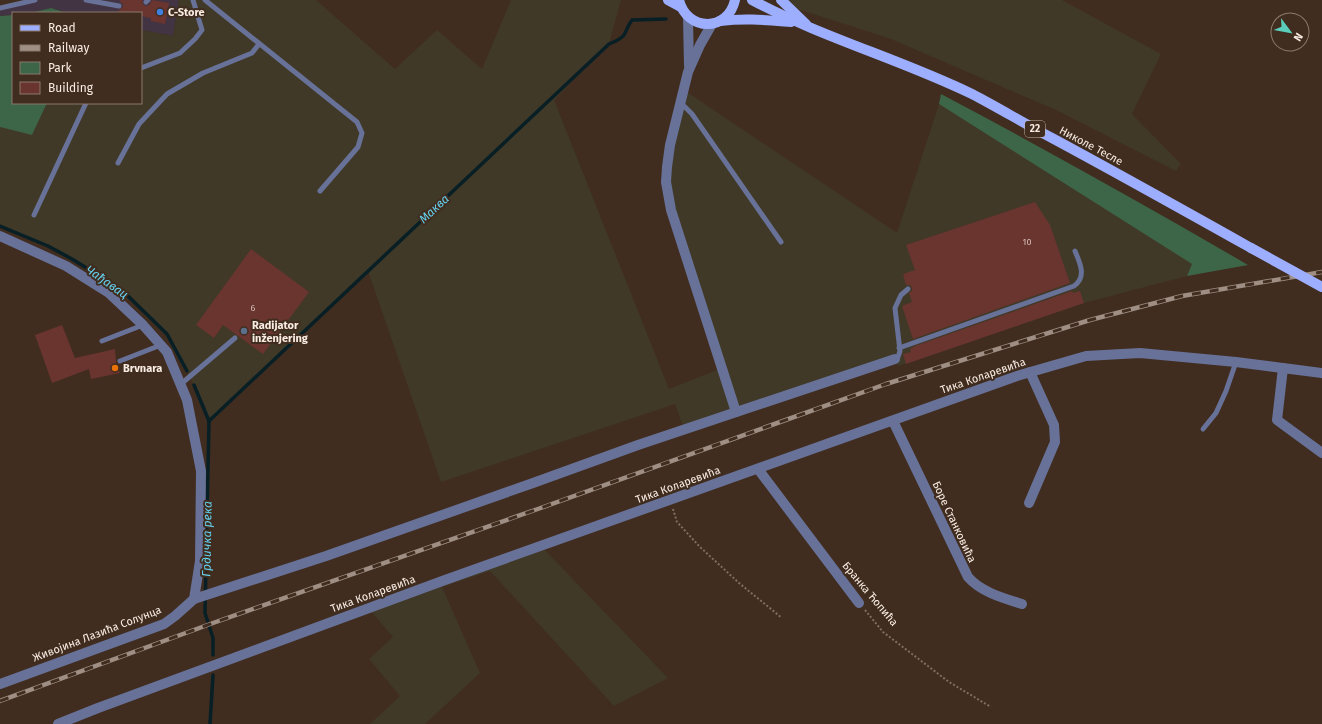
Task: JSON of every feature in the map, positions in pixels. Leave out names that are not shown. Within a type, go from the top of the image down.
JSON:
[{"type":"main road","points":[[668,0],[680,3],[688,18]]},
{"type":"main road","points":[[716,23],[727,16],[732,10],[735,0]]},
{"type":"main road","name":"Николе Тесле","points":[[752,0],[797,23],[889,58],[973,95],[1103,165],[1322,287]]},
{"type":"main road","points":[[781,0],[810,28]]},
{"type":"main road","name":"22","points":[[688,18],[704,24],[716,23]]},
{"type":"main road","name":"Николе Тесле","points":[[716,23],[738,19],[765,19],[797,23]]},
{"type":"street","points":[[688,18],[688,72]]},
{"type":"street","points":[[716,23],[700,45],[688,72],[670,146],[666,167],[666,182],[671,210],[736,412]]},
{"type":"street","points":[[0,236],[66,266],[110,293],[143,325],[167,352],[187,400],[201,471],[200,561],[197,598],[326,556],[645,443],[895,359]]},
{"type":"street","name":"Тика Коларевића","points":[[58,724],[113,702],[445,580],[1030,372],[1086,356],[1140,354],[1236,362],[1322,373]]},
{"type":"street","points":[[1283,368],[1277,420],[1322,453]]},
{"type":"street","points":[[1029,503],[1055,442],[1054,426],[1030,372]]},
{"type":"street","name":"Боре Станковића","points":[[893,421],[968,577],[972,582],[993,594],[1022,604]]},
{"type":"street","name":"Бранка Ћопића","points":[[758,469],[859,603]]},
{"type":"street","name":"Живојина Лазића Солунца","points":[[0,684],[164,624],[197,598]]},
{"type":"lane","points":[[0,8],[35,0]]},
{"type":"lane","points":[[86,0],[119,6]]},
{"type":"lane","points":[[142,68],[180,53],[202,30],[193,0]]},
{"type":"lane","points":[[205,0],[357,122],[362,133],[358,147],[320,191]]},
{"type":"lane","points":[[118,163],[139,124],[167,94],[203,73],[252,53],[259,44]]},
{"type":"lane","points":[[34,216],[86,104]]},
{"type":"lane","points":[[680,104],[692,114],[781,242]]},
{"type":"lane","points":[[899,348],[1074,286],[1080,281],[1082,272],[1075,251]]},
{"type":"lane","points":[[895,359],[899,354],[899,348],[895,308],[901,295],[908,289]]},
{"type":"lane","points":[[102,340],[143,325]]},
{"type":"lane","points":[[180,384],[234,338]]},
{"type":"lane","points":[[120,361],[161,345]]},
{"type":"lane","points":[[1203,429],[1216,413],[1226,391],[1236,362]]},
{"type":"path","points":[[670,500],[677,522],[700,547],[782,618]]},
{"type":"path","name":"Бранка Ћопића","points":[[859,603],[883,632],[949,682],[991,707]]},
{"type":"shaded area","points":[[35,0],[179,0],[173,36],[142,30],[142,12],[64,12],[51,8],[36,12],[12,12],[12,15],[0,16],[0,8]]},
{"type":"shaded area","points":[[179,0],[316,0],[395,69],[437,30],[482,69],[511,0],[621,0],[609,44],[554,100],[669,389],[722,368],[666,182],[684,90],[897,233],[939,104],[1193,264],[1187,276],[1084,303],[898,366],[895,359],[684,429],[675,404],[441,482],[368,271],[209,421],[196,389],[167,334],[127,295],[72,259],[48,246],[0,226],[0,127],[32,135],[47,104],[142,104],[142,30],[173,36]],"holes":[[[511,139],[398,243],[443,200]]]},
{"type":"shaded area","points":[[781,0],[1062,0],[1161,54],[1132,114],[1181,164],[1176,171],[1056,110],[891,39],[804,11],[790,9]]},
{"type":"shaded area","points":[[541,546],[668,678],[614,706],[490,571],[442,587],[480,673],[425,724],[370,724],[400,696],[369,659],[393,637],[368,608]]},
{"type":"green space","points":[[51,8],[64,12],[34,12]]},
{"type":"green space","points":[[12,15],[12,104],[47,104],[32,135],[0,127],[0,16]]},
{"type":"green space","points":[[941,94],[1096,178],[1248,265],[1187,276],[1192,264],[939,104]]},
{"type":"building","points":[[120,0],[143,0],[142,3],[145,6],[149,5],[152,0],[169,3],[165,24],[151,21],[151,18],[142,16],[142,12],[118,12],[123,7],[123,4]]},
{"type":"building","points":[[1035,202],[1050,225],[1070,283],[913,339],[902,306],[912,302],[909,293],[912,291],[912,288],[910,285],[906,285],[903,274],[915,270],[906,245]]},
{"type":"building","points":[[251,249],[309,292],[263,354],[223,325],[214,338],[196,325]]},
{"type":"building","points":[[1072,291],[1073,293],[1080,291],[1084,303],[906,364],[903,354],[911,352],[910,349],[915,346]]},
{"type":"building","points":[[62,325],[75,358],[115,349],[116,362],[120,373],[91,379],[89,369],[52,383],[35,335]]},
{"type":"waterway","name":"Маква","points":[[209,421],[609,44],[622,37],[632,20],[666,19]]},
{"type":"waterway","name":"Чађавац","points":[[0,226],[48,246],[72,259],[127,295],[167,334],[187,371]]},
{"type":"waterway","name":"Грдичка река","points":[[194,385],[209,421],[205,613],[213,638],[213,655]]},
{"type":"waterway","name":"Грдичка река","points":[[210,724],[213,675]]},
{"type":"railway","points":[[0,701],[213,623],[535,510],[886,384],[1090,320],[1182,296],[1322,272]]},
{"type":"place","name":"C-Store","points":[[160,12]]},
{"type":"place","name":"Radijator inženjering","points":[[244,331]]},
{"type":"place","name":"Brvnara","points":[[115,368]]}]
